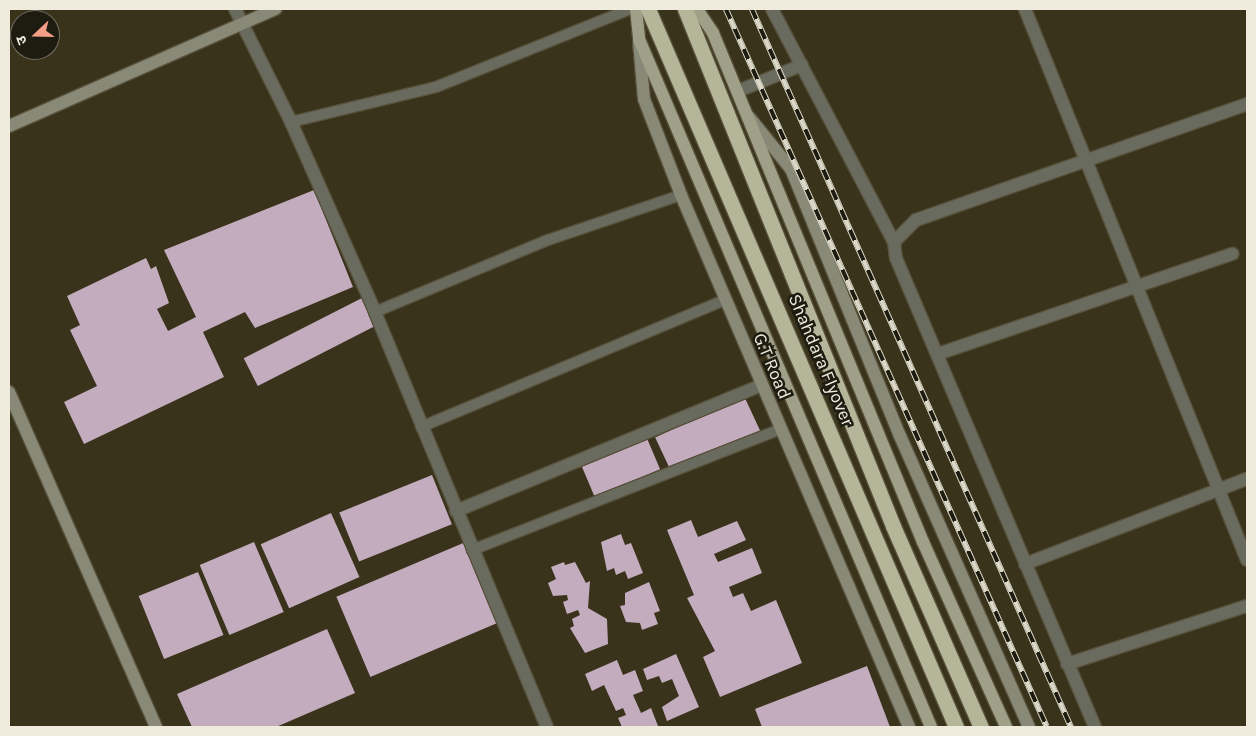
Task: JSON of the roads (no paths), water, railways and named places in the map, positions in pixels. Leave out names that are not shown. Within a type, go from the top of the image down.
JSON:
[{"type":"highway","name":"Shahdara Flyover","points":[[648,9],[746,233],[956,727]]},
{"type":"highway","name":"Shahdara Flyover","points":[[685,9],[770,226],[981,727]]},
{"type":"main road","points":[[9,126],[243,26],[275,9]]},
{"type":"main road","name":"G.T Road","points":[[636,9],[644,99],[724,300],[910,727]]},
{"type":"main road","name":"Shahdara Flyover","points":[[697,9],[738,91],[789,221],[1006,727]]},
{"type":"main road","points":[[639,39],[723,242],[932,727]]},
{"type":"main road","points":[[749,117],[791,169],[900,436],[1028,727]]},
{"type":"main road","points":[[9,392],[156,727]]},
{"type":"street","points":[[235,9],[291,122],[375,312],[421,427],[547,727]]},
{"type":"street","points":[[772,9],[894,242],[896,258],[1095,727]]},
{"type":"street","points":[[1025,9],[1086,163],[1138,284],[1247,560]]},
{"type":"street","points":[[738,91],[802,65]]},
{"type":"street","points":[[894,242],[916,220],[1086,163],[1247,104]]},
{"type":"street","points":[[938,354],[1138,284],[1232,254]]},
{"type":"street","points":[[456,511],[761,385]]},
{"type":"street","points":[[1025,564],[1218,487],[1247,479]]},
{"type":"street","points":[[1067,664],[1247,606]]},
{"type":"lane","points":[[291,122],[436,87],[630,9]]},
{"type":"lane","points":[[375,312],[548,240],[681,195]]},
{"type":"lane","points":[[421,427],[724,300]]},
{"type":"lane","points":[[472,550],[780,429]]},
{"type":"railway","points":[[726,9],[1047,727]]},
{"type":"railway","points":[[752,9],[1071,727]]}]
